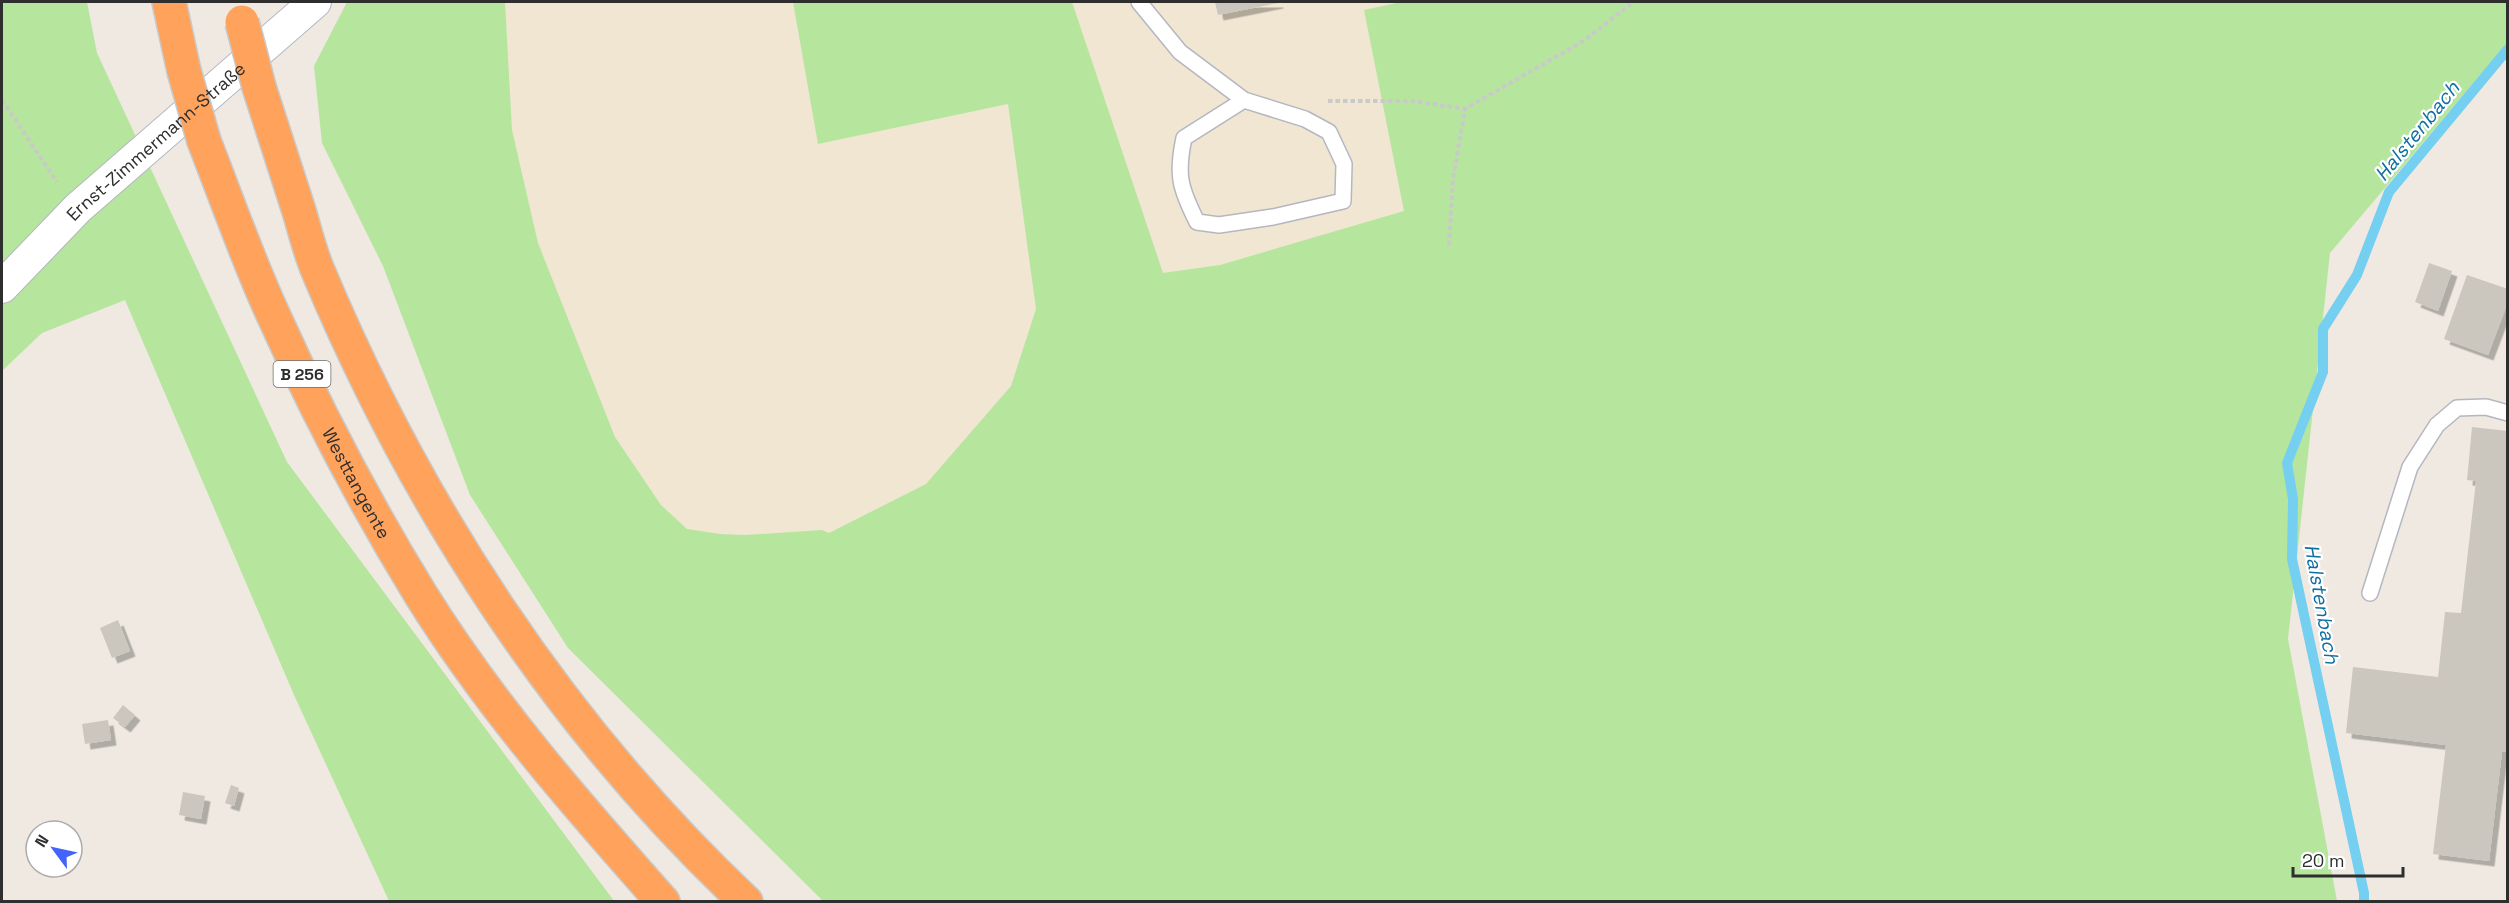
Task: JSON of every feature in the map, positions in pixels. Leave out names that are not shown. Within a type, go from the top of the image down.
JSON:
[{"type":"highway","name":"Westtangente","points":[[169,2],[184,70],[204,141],[270,310],[346,463],[422,596],[492,698],[583,812],[663,902]]},
{"type":"highway","name":"B 256","points":[[240,12],[259,87],[317,269],[382,411],[448,531],[516,636],[601,748],[692,851],[746,902]]},
{"type":"street","name":"Ernst-Zimmermann-Straße","points":[[2,287],[78,208],[315,2]]},
{"type":"lane","points":[[1139,2],[1180,52],[1245,100],[1305,119],[1329,132],[1344,164],[1343,201],[1273,217],[1219,225],[1197,222],[1183,194],[1178,165],[1184,138],[1245,100]]},
{"type":"lane","points":[[2370,593],[2410,467],[2437,425],[2457,408],[2486,407],[2508,413]]},
{"type":"path","points":[[1323,101],[1413,101],[1465,109],[1585,40],[1633,2]]},
{"type":"path","points":[[2,100],[45,167],[78,208]]},
{"type":"path","points":[[1449,245],[1453,179],[1465,109]]},
{"type":"shaded area","points":[[505,2],[793,2],[818,144],[1008,104],[1036,309],[1011,386],[926,484],[829,533],[822,530],[746,535],[687,529],[661,505],[615,437],[538,243],[512,130]]},
{"type":"shaded area","points":[[1072,2],[1401,2],[1364,10],[1404,211],[1220,265],[1163,274]]},
{"type":"green space","points":[[2,2],[87,2],[97,53],[287,462],[614,901],[389,901],[294,695],[125,300],[42,333],[2,371]]},
{"type":"green space","points":[[347,2],[505,2],[512,130],[538,243],[615,437],[661,505],[687,529],[746,535],[822,530],[829,533],[926,484],[1011,386],[1036,309],[1008,104],[818,144],[793,2],[1072,2],[1163,273],[1220,265],[1404,211],[1364,10],[1401,2],[2507,2],[2507,60],[2491,62],[2330,253],[2288,639],[2337,901],[823,901],[568,648],[470,495],[383,266],[322,143],[314,66]]},
{"type":"building","points":[[1215,2],[1278,2],[1278,3],[1218,15]]},
{"type":"building","points":[[2429,263],[2452,271],[2438,311],[2415,302]]},
{"type":"building","points":[[2467,275],[2508,289],[2508,302],[2488,355],[2444,339]]},
{"type":"building","points":[[2472,427],[2508,431],[2508,752],[2502,752],[2489,861],[2433,854],[2446,745],[2346,733],[2353,667],[2438,677],[2445,612],[2461,613],[2476,481],[2467,480]]},
{"type":"building","points":[[118,620],[130,651],[112,658],[100,628]]},
{"type":"building","points":[[123,705],[135,715],[125,727],[113,718]]},
{"type":"building","points":[[108,720],[111,740],[85,744],[82,724]]},
{"type":"building","points":[[231,785],[239,788],[234,806],[225,803]]},
{"type":"building","points":[[183,792],[205,796],[201,819],[179,815]]},
{"type":"waterway","name":"Halstenbach","points":[[2364,902],[2364,893],[2292,559],[2293,499],[2287,463],[2323,372],[2323,329],[2357,275],[2389,192],[2508,49]]}]
